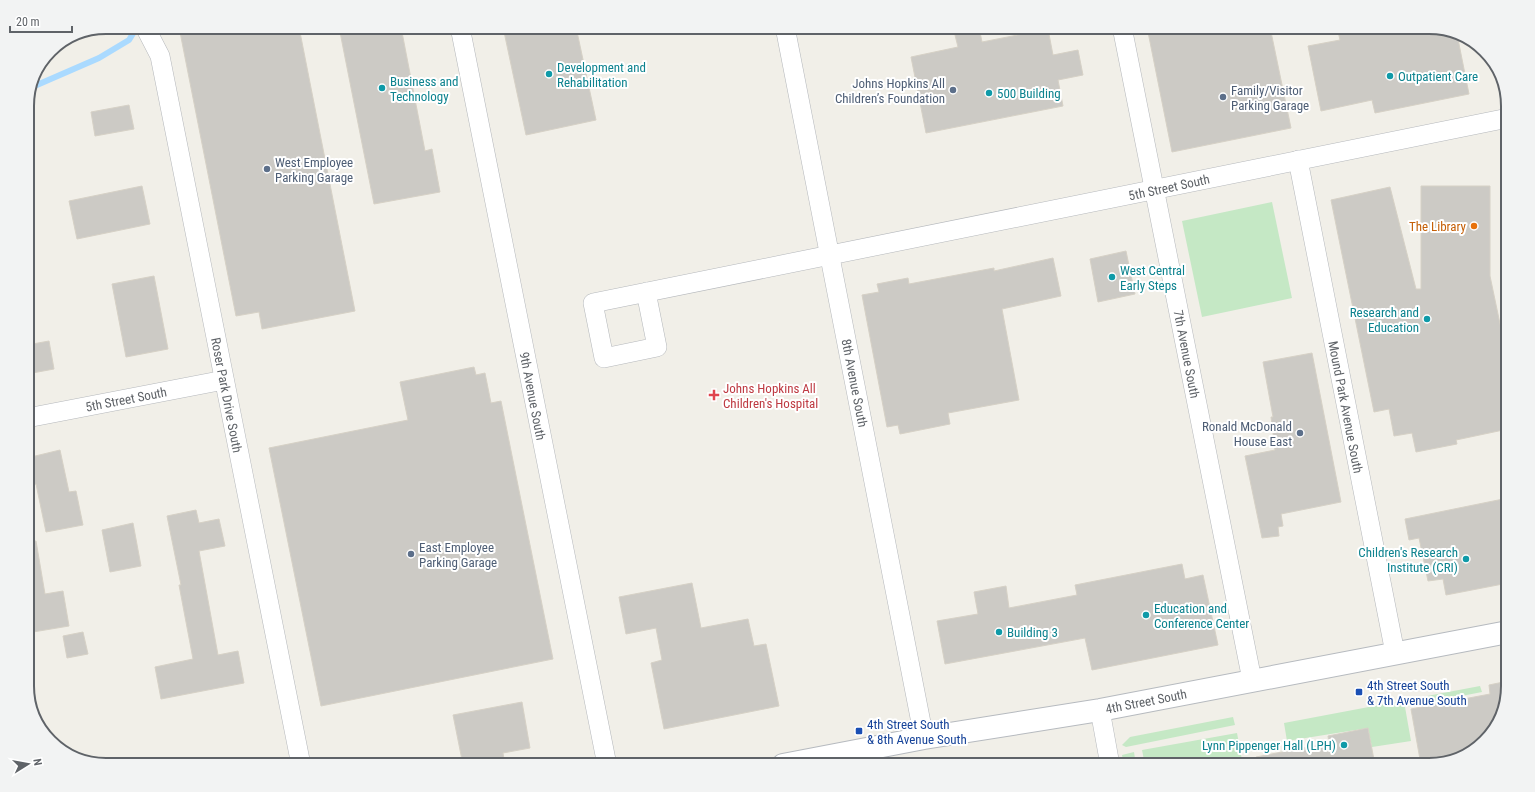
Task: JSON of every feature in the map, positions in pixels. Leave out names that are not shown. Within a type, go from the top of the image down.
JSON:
[{"type":"main road","name":"4th Street South","points":[[820,758],[924,738],[1100,710],[1501,633]]},
{"type":"street","name":"Roser Park Drive South","points":[[149,34],[160,56],[300,758]]},
{"type":"street","name":"9th Avenue South","points":[[461,34],[606,758]]},
{"type":"street","name":"8th Avenue South","points":[[786,34],[924,738]]},
{"type":"street","name":"7th Avenue South","points":[[1123,34],[1252,680]]},
{"type":"street","name":"5th Street South","points":[[646,292],[1501,119]]},
{"type":"street","name":"Mound Park Avenue South","points":[[1298,160],[1395,653]]},
{"type":"street","name":"5th Street South","points":[[34,417],[224,380]]},
{"type":"street","points":[[1100,710],[1109,758]]},
{"type":"green space","points":[[1272,202],[1292,298],[1202,317],[1182,221]]},
{"type":"green space","points":[[1480,686],[1482,692],[1405,707],[1411,741],[1372,747],[1368,728],[1287,741],[1284,723]]},
{"type":"green space","points":[[1233,717],[1235,725],[1126,747],[1122,745],[1130,737]]},
{"type":"green space","points":[[1237,733],[1242,758],[1144,758],[1142,750]]},
{"type":"green space","points":[[1134,752],[1135,758],[1123,758],[1122,755]]},
{"type":"building","name":"West Employee Parking Garage","points":[[180,34],[300,34],[355,311],[262,329],[259,312],[236,316]]},
{"type":"building","name":"Business and Technology","points":[[340,34],[402,34],[425,151],[432,149],[440,192],[374,204]]},
{"type":"building","name":"Development and Rehabilitation","points":[[504,34],[578,34],[596,120],[526,135]]},
{"type":"building","name":"500 Building","points":[[955,34],[980,34],[982,42],[1023,34],[1049,34],[1053,55],[1078,50],[1083,75],[1058,80],[1063,106],[926,133],[911,57],[958,47]]},
{"type":"building","name":"Family/Visitor Parking Garage","points":[[1148,34],[1271,34],[1291,128],[1172,152]]},
{"type":"building","name":"Outpatient Care","points":[[1339,34],[1429,34],[1443,35],[1458,40],[1469,94],[1375,113],[1372,100],[1321,111],[1308,46],[1340,40]]},
{"type":"building","points":[[129,105],[134,129],[95,136],[91,112]]},
{"type":"building","points":[[142,186],[150,224],[77,239],[69,201]]},
{"type":"building","name":"Research and Education","points":[[1421,186],[1490,186],[1490,276],[1501,329],[1501,430],[1456,440],[1457,444],[1416,452],[1412,433],[1394,436],[1389,409],[1374,412],[1331,200],[1390,187],[1416,289],[1421,289]]},
{"type":"building","name":"West Central Early Steps","points":[[1126,251],[1135,294],[1098,302],[1090,259]]},
{"type":"building","points":[[1053,258],[1061,296],[1002,309],[1019,400],[948,413],[950,424],[900,434],[898,425],[887,427],[862,295],[879,292],[877,284],[908,278],[909,284],[994,268],[994,271]]},
{"type":"building","points":[[154,276],[168,349],[126,357],[112,284]]},
{"type":"building","points":[[49,341],[54,369],[34,373],[34,344]]},
{"type":"building","name":"Ronald McDonald House East","points":[[1312,353],[1341,502],[1281,514],[1283,526],[1278,527],[1279,536],[1262,538],[1245,456],[1275,450],[1271,417],[1273,417],[1263,362]]},
{"type":"building","name":"East Employee Parking Garage","points":[[474,367],[476,375],[485,373],[491,403],[501,401],[553,659],[321,706],[269,448],[408,420],[400,382]]},
{"type":"building","points":[[60,450],[69,492],[76,491],[83,525],[46,532],[36,484],[34,484],[34,456]]},
{"type":"building","name":"Children's Research Institute (CRI)","points":[[1501,499],[1501,584],[1446,595],[1443,579],[1428,581],[1419,538],[1409,540],[1405,519]]},
{"type":"building","points":[[196,510],[199,523],[219,519],[225,546],[199,551],[218,655],[238,651],[244,683],[161,699],[155,667],[193,659],[179,585],[181,585],[167,516]]},
{"type":"building","points":[[133,523],[141,566],[110,572],[102,530]]},
{"type":"building","points":[[34,541],[36,541],[45,594],[63,591],[69,626],[34,632]]},
{"type":"building","name":"Education and Conference Center","points":[[1182,564],[1185,579],[1203,575],[1218,645],[1092,670],[1085,638],[945,664],[937,621],[978,614],[974,592],[1006,586],[1009,608],[1077,595],[1075,585]]},
{"type":"building","points":[[692,583],[701,628],[748,619],[754,646],[766,644],[779,706],[664,729],[651,663],[662,660],[656,628],[626,634],[619,597]]},
{"type":"building","points":[[83,632],[88,654],[67,658],[63,636]]},
{"type":"building","points":[[1501,682],[1500,700],[1494,718],[1480,737],[1465,748],[1447,756],[1420,758],[1411,709],[1490,694],[1489,685]]},
{"type":"building","points":[[522,702],[530,748],[503,753],[504,758],[462,758],[453,715]]},
{"type":"building","name":"Lynn Pippenger Hall (LPH)","points":[[1368,728],[1374,758],[1256,758],[1329,743],[1328,736]]},
{"type":"waterway","points":[[37,85],[99,58],[129,40],[133,34]]},
{"type":"place","name":"Development and Rehabilitation","points":[[549,74]]},
{"type":"place","name":"Outpatient Care","points":[[1390,76]]},
{"type":"place","name":"Business and Technology","points":[[382,88]]},
{"type":"place","name":"Johns Hopkins All Children’s Foundation","points":[[953,90]]},
{"type":"place","name":"500 Building","points":[[989,93]]},
{"type":"place","name":"Family/Visitor Parking Garage","points":[[1223,97]]},
{"type":"place","name":"West Employee Parking Garage","points":[[267,169]]},
{"type":"place","name":"The Library","points":[[1474,226]]},
{"type":"place","name":"West Central Early Steps","points":[[1112,277]]},
{"type":"place","name":"Research and Education","points":[[1427,319]]},
{"type":"place","name":"Johns Hopkins All Children's Hospital","points":[[714,395]]},
{"type":"place","name":"Ronald McDonald House East","points":[[1300,433]]},
{"type":"place","name":"East Employee Parking Garage","points":[[411,554]]},
{"type":"place","name":"Children's Research Institute (CRI)","points":[[1466,559]]},
{"type":"place","name":"Education and Conference Center","points":[[1146,615]]},
{"type":"place","name":"Building 3","points":[[999,632]]},
{"type":"place","name":"4th Street South & 7th Avenue South","points":[[1359,692]]},
{"type":"place","name":"4th Street South & 8th Avenue South","points":[[859,731]]},
{"type":"place","name":"Lynn Pippenger Hall (LPH)","points":[[1344,745]]}]
